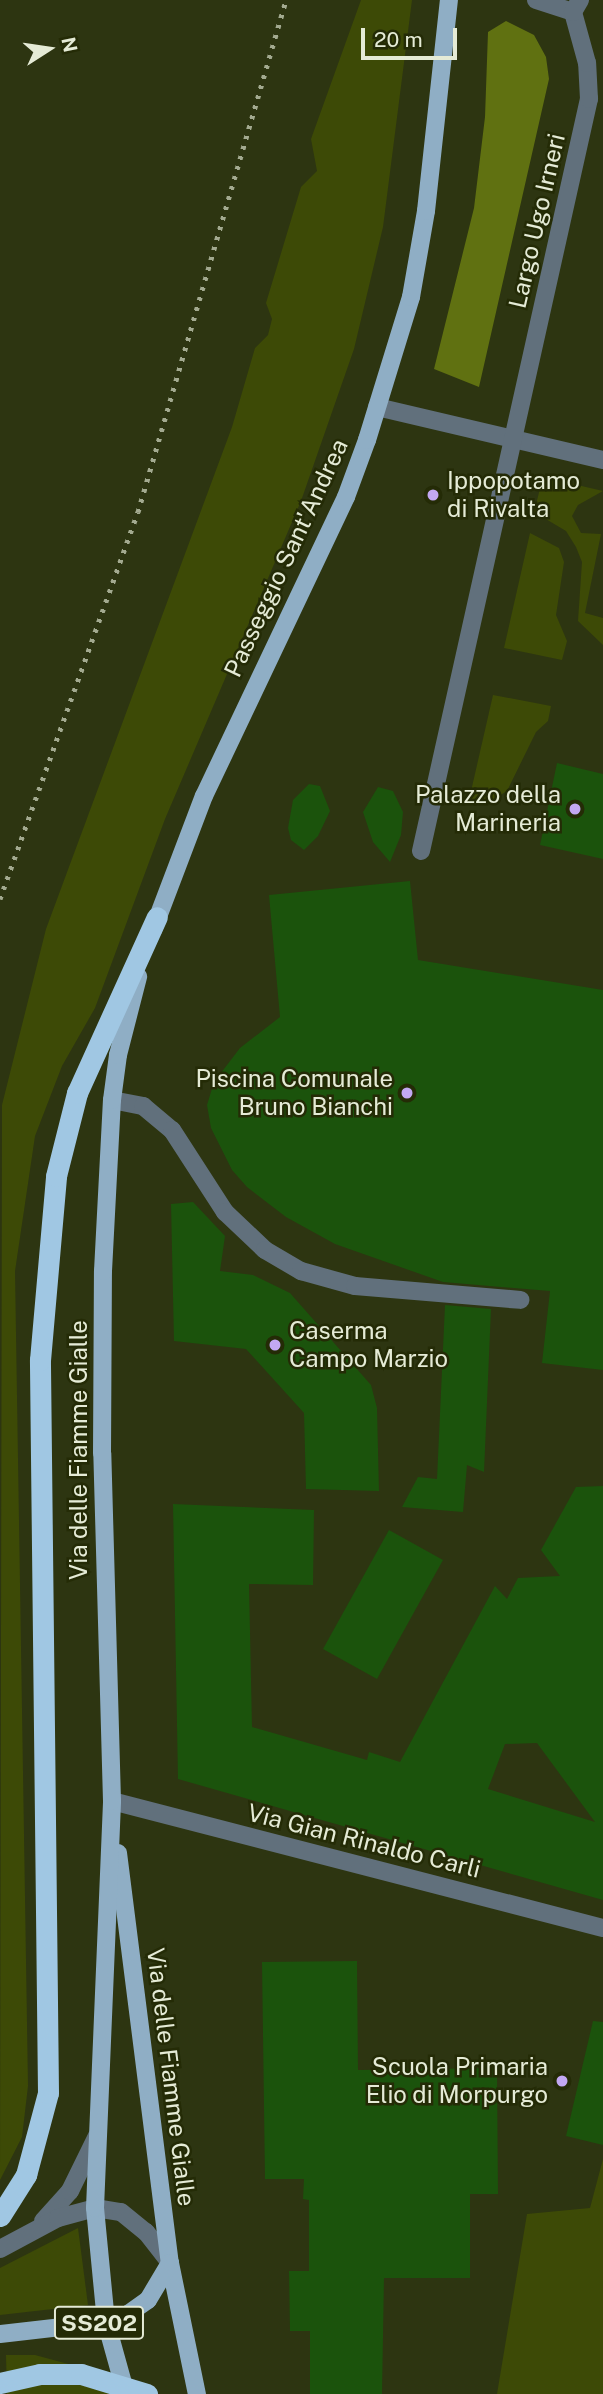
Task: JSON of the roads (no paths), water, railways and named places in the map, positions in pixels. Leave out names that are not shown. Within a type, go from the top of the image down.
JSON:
[{"type":"highway","points":[[0,2216],[26,2175],[48,2093],[40,1360],[46,1266],[56,1176],[77,1093],[157,918]]},
{"type":"highway","name":"SS202","points":[[0,2382],[40,2374],[81,2374],[148,2394]]},
{"type":"main road","name":"Passeggio Sant'Andrea","points":[[157,918],[204,796],[345,497],[377,407],[411,297],[426,211],[449,0]]},
{"type":"main road","name":"Via delle Fiamme Gialle","points":[[126,2394],[106,2322],[95,2208],[112,1801],[102,1453],[105,1169],[112,1100],[131,1000],[157,918]]},
{"type":"main road","name":"Via delle Fiamme Gialle","points":[[112,1801],[170,2263]]},
{"type":"main road","name":"SS202","points":[[0,2334],[106,2322],[148,2300],[170,2263]]},
{"type":"main road","points":[[170,2263],[197,2394]]},
{"type":"street","name":"Largo Ugo Irneri","points":[[421,851],[589,99],[587,63],[577,6],[536,0]]},
{"type":"street","points":[[377,407],[603,460]]},
{"type":"street","points":[[112,1100],[143,1106],[172,1129],[225,1212],[265,1250],[301,1271],[355,1286],[520,1300]]},
{"type":"street","name":"Via Gian Rinaldo Carli","points":[[112,1801],[603,1928]]},
{"type":"street","points":[[34,2230],[70,2191],[97,2136]]},
{"type":"street","points":[[0,2249],[34,2230],[95,2208]]},
{"type":"street","name":"Via delle Fiamme Gialle","points":[[95,2208],[121,2212],[146,2232],[170,2263]]},
{"type":"railway","points":[[0,899],[138,512],[286,0]]},
{"type":"place","name":"Ippopotamo di Rivalta","points":[[433,495]]},
{"type":"place","name":"Palazzo della Marineria","points":[[575,809]]},
{"type":"place","name":"Piscina Comunale Bruno Bianchi","points":[[407,1093]]},
{"type":"place","name":"Caserma Campo Marzio","points":[[275,1345]]},
{"type":"place","name":"Scuola Primaria Elio di Morpurgo","points":[[562,2081]]}]
